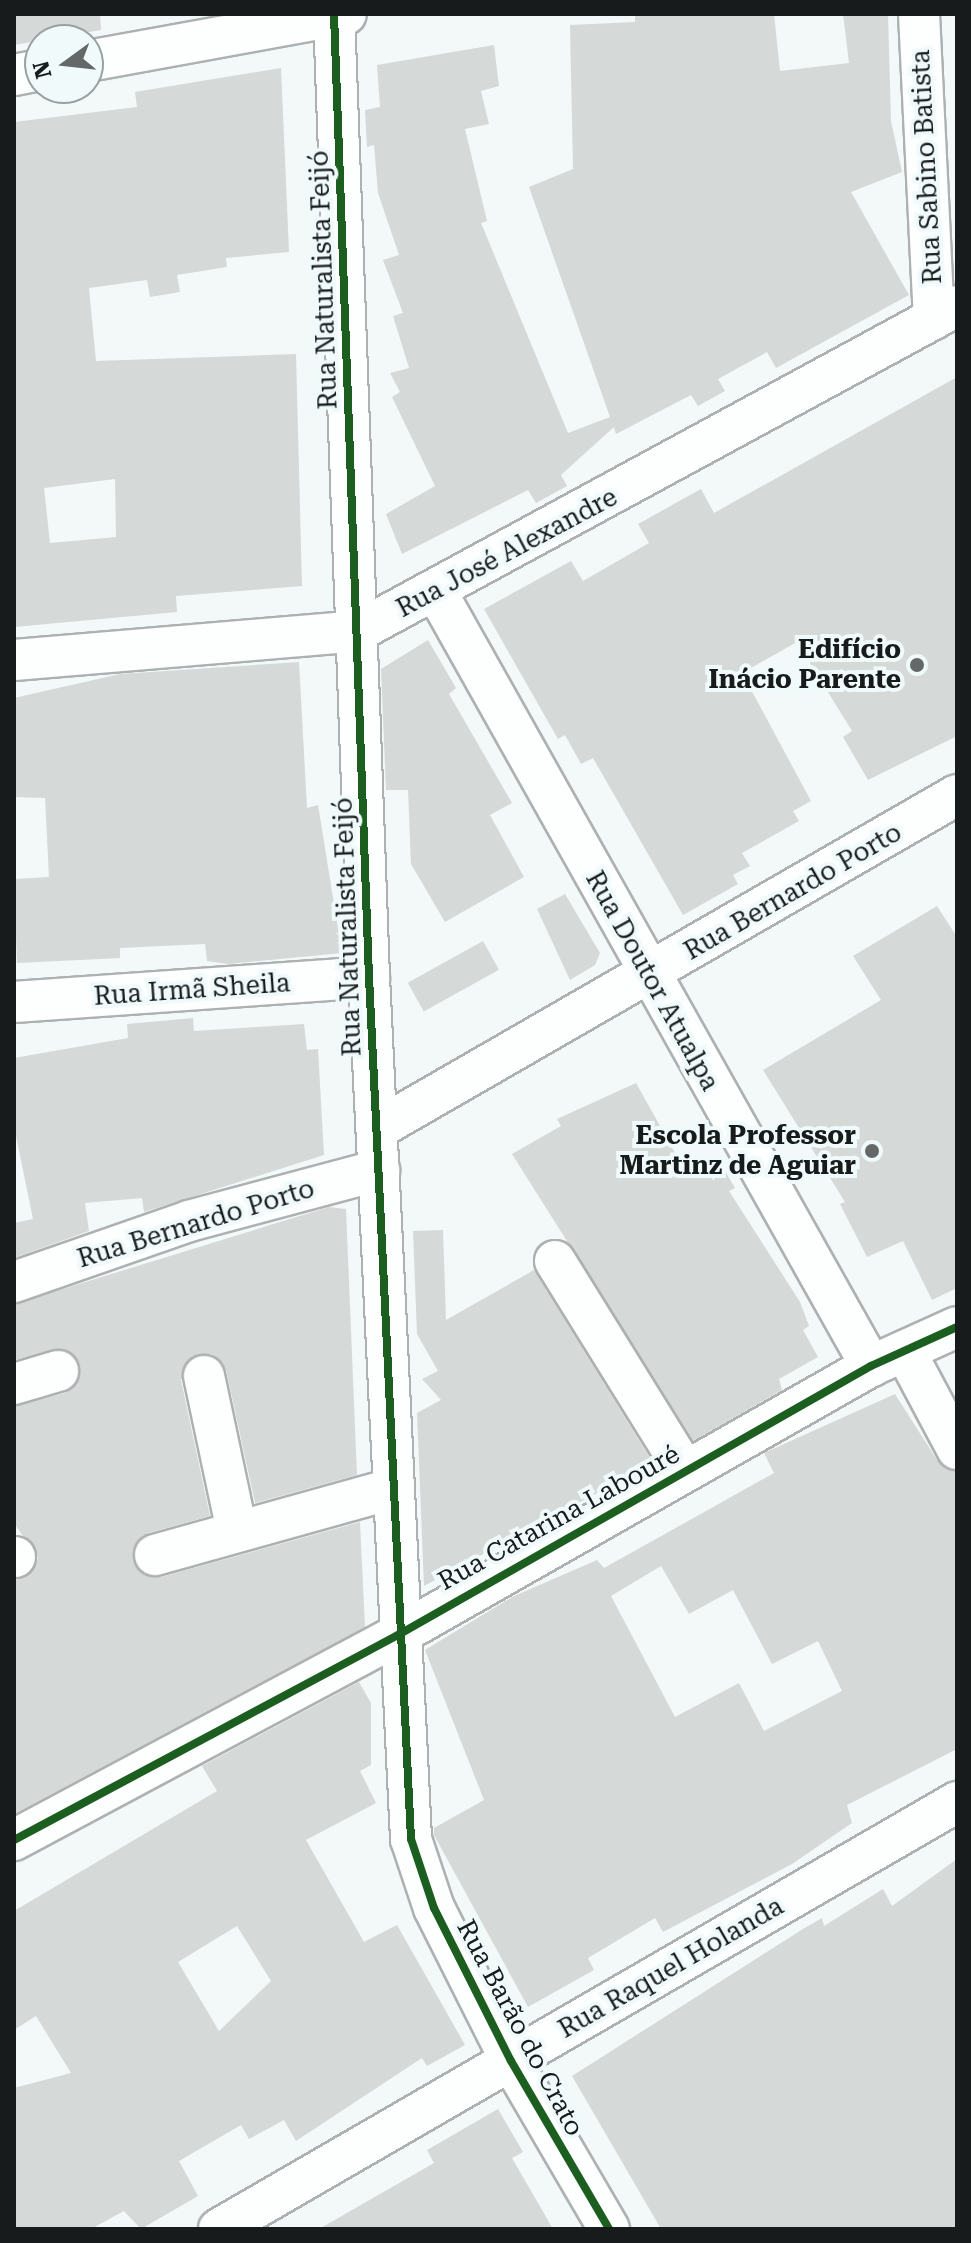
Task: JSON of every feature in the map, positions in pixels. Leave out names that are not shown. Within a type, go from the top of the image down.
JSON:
[{"type":"street","name":"Rua Sabino Batista","points":[[919,14],[945,313]]},
{"type":"street","points":[[104,58],[338,15]]},
{"type":"street","name":"Rua Naturalista Feijó","points":[[338,15],[369,977],[398,1635],[411,1839]]},
{"type":"street","name":"Rua José Alexandre","points":[[14,660],[358,631],[437,593],[945,313]]},
{"type":"street","name":"Rua Doutor Atualpa","points":[[437,593],[648,976],[888,1359],[957,1449]]},
{"type":"street","name":"Rua Bernardo Porto","points":[[377,1129],[648,976],[957,795]]},
{"type":"street","name":"Rua Irmã Sheila","points":[[14,1002],[369,977]]},
{"type":"street","name":"Rua Bernardo Porto","points":[[14,1282],[189,1221],[379,1170]]},
{"type":"street","points":[[555,1261],[685,1471]]},
{"type":"street","name":"Rua Catarina Labouré","points":[[14,1840],[398,1635],[888,1359],[957,1327]]},
{"type":"street","points":[[14,1384],[58,1371]]},
{"type":"street","points":[[204,1376],[237,1531]]},
{"type":"street","points":[[155,1555],[392,1489]]},
{"type":"street","name":"Rua Raquel Holanda","points":[[219,2229],[957,1802]]},
{"type":"street","name":"Rua Barão do Crato","points":[[411,1839],[434,1908],[511,2061],[609,2229]]},
{"type":"building","points":[[14,14],[100,14],[101,24],[24,24],[24,43],[14,45]]},
{"type":"building","points":[[635,14],[774,14],[780,71],[849,63],[843,14],[888,14],[891,121],[902,172],[851,192],[909,295],[776,368],[767,352],[718,379],[725,391],[698,406],[691,395],[616,434],[614,427],[561,475],[567,486],[536,503],[528,490],[402,554],[386,514],[435,486],[392,397],[400,392],[390,373],[409,368],[393,316],[403,313],[383,260],[399,255],[378,193],[374,145],[367,147],[365,110],[380,107],[377,65],[494,45],[499,86],[481,91],[489,124],[465,129],[487,221],[481,223],[568,433],[610,417],[529,187],[573,169],[570,25],[635,22]]},
{"type":"building","points":[[281,68],[289,252],[226,258],[227,267],[177,275],[180,292],[150,297],[147,280],[89,288],[96,361],[296,354],[302,586],[176,596],[177,612],[14,627],[14,122],[137,107],[135,92]],"holes":[[[115,479],[116,537],[50,543],[44,488]]]},
{"type":"building","points":[[957,377],[957,736],[868,780],[843,737],[852,731],[797,642],[742,673],[811,801],[793,811],[799,821],[742,853],[750,866],[733,875],[738,884],[683,915],[593,758],[581,764],[565,735],[558,739],[484,609],[571,561],[583,581],[649,543],[638,524],[701,489],[714,513]]},
{"type":"building","points":[[428,640],[456,688],[449,694],[512,803],[490,815],[524,877],[445,922],[411,864],[408,790],[386,790],[381,669]]},
{"type":"building","points":[[299,662],[307,808],[318,805],[342,953],[228,964],[207,961],[205,944],[120,948],[120,958],[17,963],[14,879],[49,877],[45,798],[14,797],[14,698],[120,674]]},
{"type":"building","points":[[565,894],[600,953],[595,965],[570,980],[537,909]]},
{"type":"building","points":[[937,906],[957,937],[957,1288],[932,1300],[903,1241],[867,1257],[840,1204],[845,1202],[763,1070],[881,1000],[853,956]]},
{"type":"building","points":[[483,941],[499,970],[424,1012],[408,983]]},
{"type":"building","points":[[193,1018],[194,1031],[304,1024],[307,1050],[318,1049],[324,1155],[144,1212],[142,1198],[85,1203],[89,1231],[14,1258],[14,1223],[33,1219],[14,1126],[14,1058],[128,1038],[127,1024]]},
{"type":"building","points":[[636,1083],[688,1176],[718,1159],[735,1188],[729,1191],[800,1302],[809,1326],[803,1330],[818,1357],[779,1379],[782,1390],[693,1441],[512,1154],[561,1126],[557,1119]]},
{"type":"building","points":[[329,1207],[346,1209],[357,1475],[255,1503],[226,1370],[212,1354],[198,1354],[181,1380],[210,1516],[148,1533],[133,1560],[140,1572],[161,1577],[360,1522],[365,1627],[14,1814],[14,1580],[27,1576],[38,1558],[14,1523],[14,1406],[65,1393],[80,1376],[74,1355],[63,1349],[14,1360],[14,1304]]},
{"type":"building","points":[[443,1230],[446,1320],[534,1270],[653,1463],[424,1586],[417,1413],[441,1400],[422,1379],[438,1371],[417,1334],[413,1231]]},
{"type":"building","points":[[895,1394],[937,1460],[957,1472],[957,1749],[847,1805],[852,1823],[792,1864],[663,1932],[655,1918],[588,1958],[594,1970],[528,2007],[434,1835],[434,1828],[484,1800],[425,1650],[512,1597],[597,1560],[604,1568],[774,1473],[764,1453]],"holes":[[[661,1566],[689,1614],[733,1590],[772,1664],[818,1641],[842,1691],[764,1731],[739,1683],[675,1717],[611,1596]]]},
{"type":"building","points":[[359,1682],[371,1703],[371,1765],[360,1771],[376,1803],[306,1840],[364,1942],[397,1925],[465,2045],[427,2066],[422,2058],[296,2141],[284,2120],[249,2139],[241,2125],[179,2161],[198,2196],[141,2229],[124,2211],[91,2229],[14,2229],[14,2088],[71,2073],[36,2016],[14,2030],[14,1911],[217,1791],[202,1766]],"holes":[[[237,1926],[271,1981],[219,2031],[178,1962]]]},
{"type":"building","points":[[957,1859],[957,2229],[661,2229],[572,2076],[822,1918],[824,1926],[883,1889],[892,1906]]},
{"type":"building","points":[[498,2109],[523,2152],[512,2158],[553,2229],[319,2229],[434,2163],[427,2150]]},
{"type":"cycle path","points":[[334,14],[369,977],[411,1839],[434,1908],[511,2061],[609,2229]]},
{"type":"cycle path","points":[[14,1840],[398,1635],[871,1366],[957,1327]]},
{"type":"place","name":"Edifício Inácio Parente","points":[[917,665]]},
{"type":"place","name":"Escola Professor Martinz de Aguiar","points":[[872,1151]]}]
